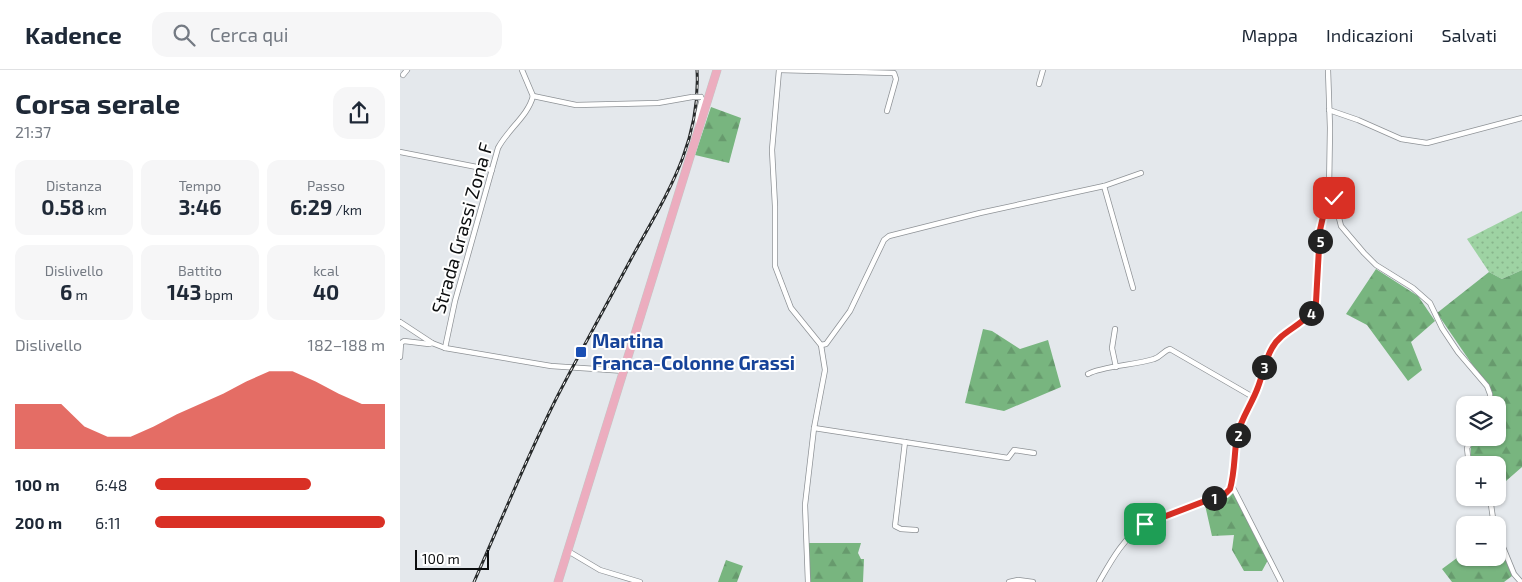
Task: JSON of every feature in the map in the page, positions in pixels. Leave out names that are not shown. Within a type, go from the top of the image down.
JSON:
[{"type":"main road","points":[[558,582],[717,70]]},
{"type":"street","points":[[403,75],[407,70]]},
{"type":"street","points":[[522,70],[533,96],[576,105],[658,103],[692,96],[700,97],[702,99],[697,118],[699,130]]},
{"type":"street","points":[[808,582],[805,505],[814,428],[825,370],[821,345],[791,308],[775,266],[775,206],[772,150],[779,70],[894,73],[896,79],[887,111]]},
{"type":"street","points":[[1039,84],[1043,70]]},
{"type":"street","points":[[1099,582],[1119,550],[1135,530],[1145,524],[1226,493],[1230,489],[1238,434],[1242,421],[1258,388],[1266,360],[1275,342],[1313,311],[1316,302],[1320,230],[1329,190],[1328,70]]},
{"type":"street","name":"Strada Grassi Zona F","points":[[445,348],[455,301],[498,148],[504,136],[531,105],[533,96]]},
{"type":"street","points":[[1329,110],[1358,120],[1401,140],[1427,143],[1522,118]]},
{"type":"street","points":[[400,152],[492,170]]},
{"type":"street","points":[[821,345],[826,344],[850,311],[884,240],[889,236],[980,213],[1104,186],[1141,173]]},
{"type":"street","points":[[1104,186],[1133,288]]},
{"type":"street","points":[[1329,190],[1334,198],[1341,226],[1376,265],[1413,288],[1430,304],[1442,328],[1458,352],[1487,386],[1490,396]]},
{"type":"street","name":"Strada Grassi Zona F","points":[[400,322],[432,343],[445,348],[551,366],[625,371]]},
{"type":"street","points":[[1115,329],[1112,348],[1116,367]]},
{"type":"street","points":[[400,356],[401,343],[404,341],[432,343]]},
{"type":"street","points":[[1088,374],[1158,358],[1166,350],[1170,349],[1253,397]]},
{"type":"street","points":[[814,428],[1008,458],[1014,450],[1034,453]]},
{"type":"street","points":[[905,442],[895,526],[901,529],[916,530]]},
{"type":"street","points":[[1231,484],[1281,582]]},
{"type":"street","points":[[568,551],[600,570],[640,582]]},
{"type":"street","points":[[1506,554],[1514,574],[1521,582]]},
{"type":"street","points":[[1010,582],[1018,580],[1033,582]]},
{"type":"green space","points":[[711,107],[741,118],[729,163],[695,155]]},
{"type":"green space","points":[[1522,211],[1522,270],[1502,279],[1489,272],[1467,239]]},
{"type":"green space","points":[[1376,269],[1418,296],[1435,321],[1411,342],[1422,370],[1408,381],[1367,325],[1346,314]]},
{"type":"green space","points":[[1522,270],[1522,467],[1506,481],[1506,456],[1471,456],[1471,451],[1472,446],[1506,446],[1506,396],[1493,396],[1437,313],[1489,272],[1502,279]]},
{"type":"green space","points":[[983,329],[992,331],[1020,349],[1048,340],[1061,387],[1004,411],[965,403]]},
{"type":"green space","points":[[1229,492],[1233,493],[1268,560],[1262,571],[1244,571],[1232,550],[1234,535],[1212,536],[1205,505]]},
{"type":"green space","points":[[808,543],[861,543],[858,553],[861,559],[864,559],[863,582],[807,582]]},
{"type":"green space","points":[[1456,559],[1456,566],[1506,566],[1506,560],[1512,576],[1504,582],[1452,582],[1442,569]]},
{"type":"green space","points":[[726,560],[743,566],[737,582],[718,582]]},
{"type":"railway","points":[[474,582],[556,399],[656,214],[678,169],[687,146],[693,122],[697,97],[697,70]]},
{"type":"place","name":"Martina Franca-Colonne Grassi","points":[[581,352]]},
{"type":"route","points":[[1145,524],[1226,493],[1230,489],[1238,434],[1242,421],[1258,388],[1266,360],[1275,342],[1313,311],[1316,302],[1320,230],[1329,190],[1334,198]]}]
